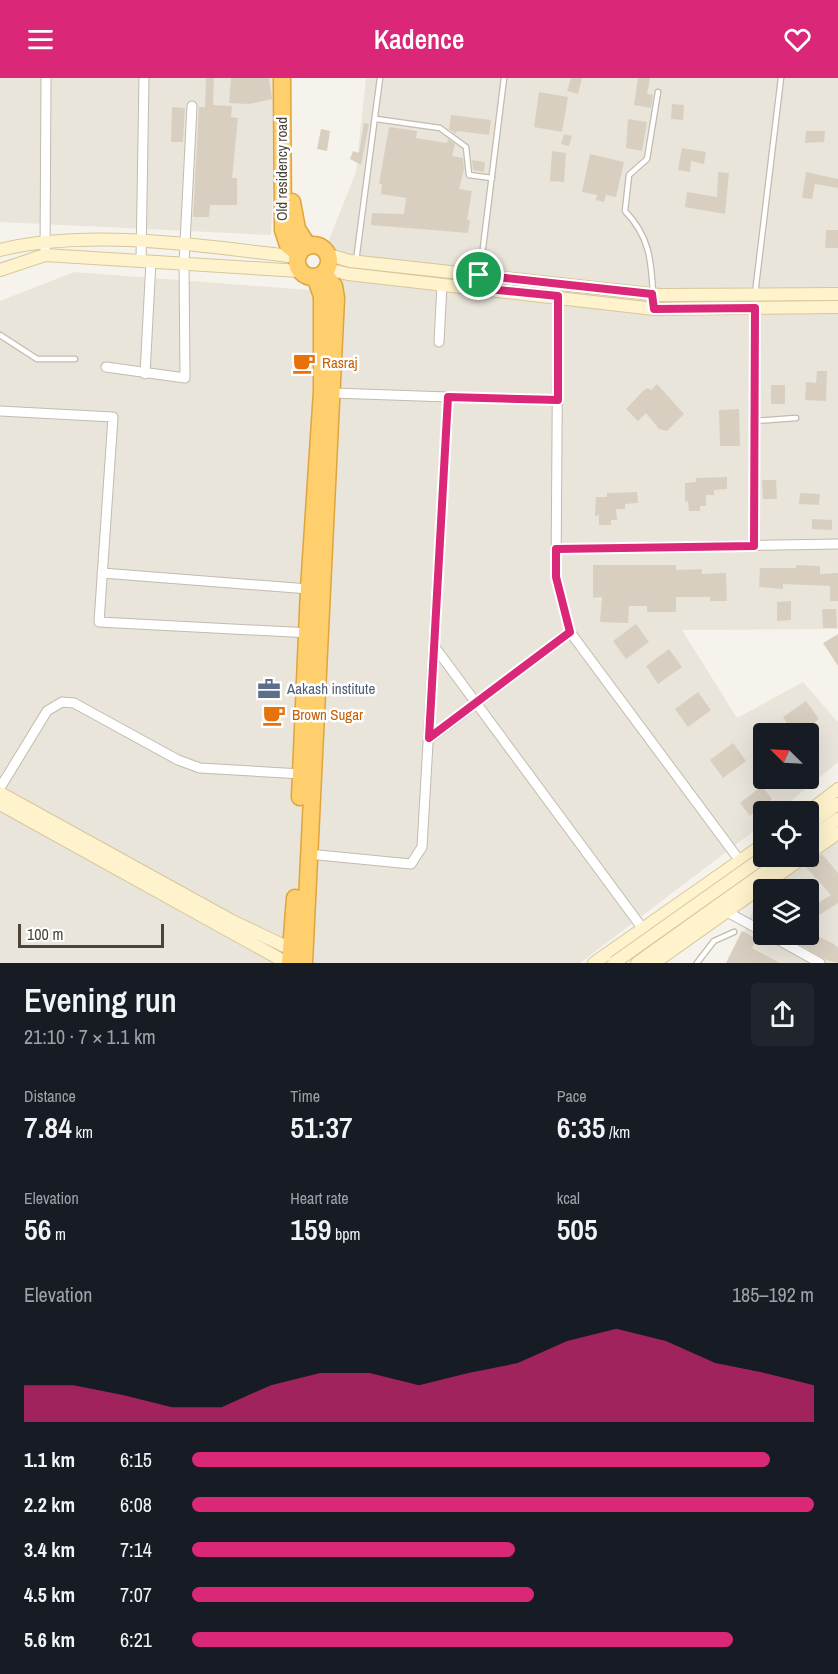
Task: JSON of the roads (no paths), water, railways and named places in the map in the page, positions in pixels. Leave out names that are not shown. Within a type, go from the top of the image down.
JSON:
[{"type":"highway","name":"Old residency road","points":[[282,78],[283,230],[288,244],[312,263]]},
{"type":"highway","name":"Old residency road","points":[[293,78],[292,208],[297,229],[312,263]]},
{"type":"highway","points":[[299,960],[302,774],[333,393],[336,291],[312,263]]},
{"type":"highway","points":[[299,960],[308,854],[313,633],[309,589],[322,391],[322,296],[312,263]]},
{"type":"street","points":[[45,255],[46,78]]},
{"type":"street","points":[[144,78],[141,242],[146,261],[145,374]]},
{"type":"street","points":[[106,367],[185,378],[184,263],[192,106]]},
{"type":"street","points":[[0,250],[45,240],[186,244],[312,263],[348,274],[558,296],[654,309],[838,294]]},
{"type":"street","points":[[0,270],[45,255],[184,263],[356,261],[652,294],[838,307]]},
{"type":"street","points":[[439,342],[442,284]]},
{"type":"street","points":[[558,296],[556,577],[570,632],[740,861]]},
{"type":"street","points":[[333,393],[558,400]]},
{"type":"street","points":[[308,854],[403,863],[415,861],[422,847],[448,397]]},
{"type":"street","points":[[0,411],[113,417],[99,622],[313,633]]},
{"type":"street","points":[[556,549],[838,544]]},
{"type":"street","points":[[102,573],[309,589]]},
{"type":"street","points":[[429,738],[570,632]]},
{"type":"street","points":[[434,646],[643,929]]},
{"type":"street","points":[[0,788],[47,711],[62,702],[74,704],[178,760],[200,768],[302,774]]},
{"type":"street","points":[[819,804],[838,789]]},
{"type":"street","points":[[0,793],[299,960]]},
{"type":"street","points":[[0,804],[299,960]]},
{"type":"street","points":[[819,817],[838,804]]},
{"type":"street","points":[[819,832],[838,819]]},
{"type":"street","points":[[819,848],[836,838]]},
{"type":"street","points":[[612,957],[643,929],[753,852]]},
{"type":"street","points":[[594,963],[612,957],[753,864]]},
{"type":"street","points":[[637,963],[771,867]]},
{"type":"street","points":[[654,963],[790,867]]},
{"type":"street","points":[[727,912],[753,926]]},
{"type":"street","points":[[788,945],[820,963]]},
{"type":"lane","points":[[356,261],[380,78]]},
{"type":"lane","points":[[478,288],[504,78]]},
{"type":"lane","points":[[754,546],[755,302],[782,78]]},
{"type":"lane","points":[[654,309],[649,249],[637,224],[625,211],[629,175],[647,159],[658,92]]},
{"type":"lane","points":[[376,119],[440,128],[466,147],[469,176],[492,178]]},
{"type":"lane","points":[[0,335],[37,359],[75,359]]},
{"type":"lane","points":[[754,421],[796,418]]},
{"type":"lane","points":[[697,963],[714,941],[734,932]]},
{"type":"lane","points":[[612,957],[619,963]]},
{"type":"place","name":"Rasraj","points":[[304,363]]},
{"type":"place","name":"Aakash institute","points":[[269,689]]},
{"type":"place","name":"Brown Sugar","points":[[274,715]]}]
